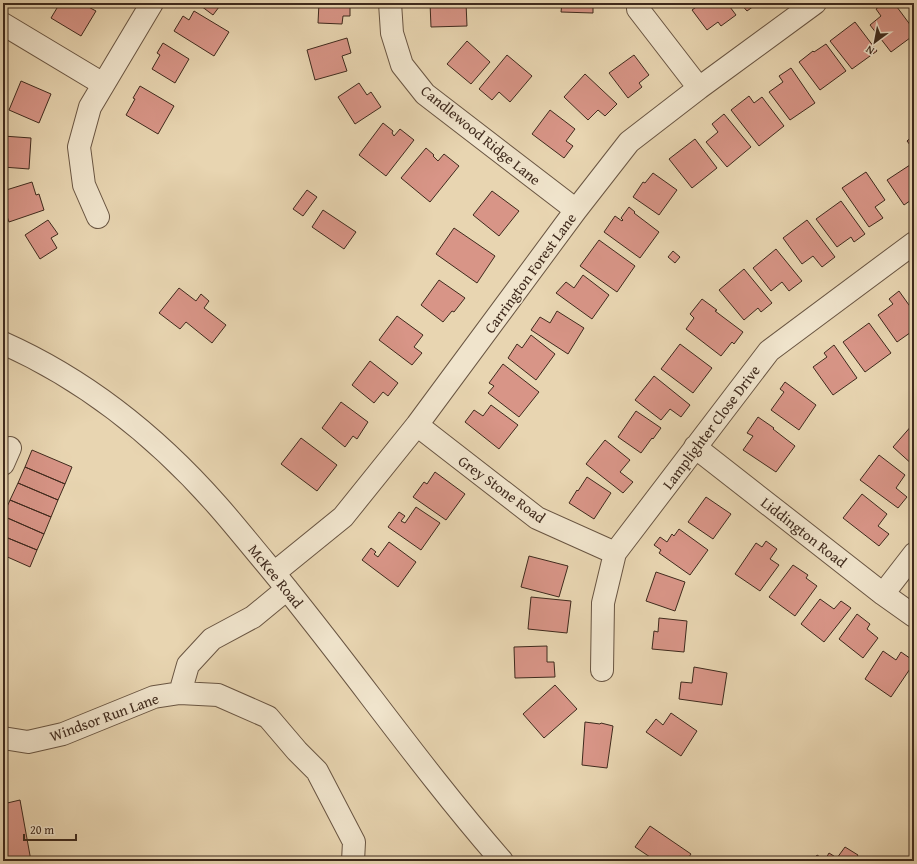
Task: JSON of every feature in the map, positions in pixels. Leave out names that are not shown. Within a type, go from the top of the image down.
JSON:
[{"type":"street","points":[[98,217],[84,185],[79,147],[90,107],[152,3]]},
{"type":"street","name":"Candlewood Ridge Lane","points":[[390,3],[392,34],[402,65],[425,94],[576,210]]},
{"type":"street","name":"Carrington Forest Lane","points":[[180,693],[188,666],[212,639],[253,617],[281,581],[343,517],[417,425],[576,210],[629,142],[699,88],[815,3]]},
{"type":"street","points":[[638,9],[699,88]]},
{"type":"street","points":[[3,24],[103,84]]},
{"type":"street","name":"Lamplighter Close Drive","points":[[602,670],[603,603],[615,553],[769,351],[914,243]]},
{"type":"street","name":"McKee Road","points":[[3,343],[25,353],[69,378],[117,410],[148,436],[217,504],[322,632],[450,800],[502,861]]},
{"type":"street","name":"Grey Stone Road","points":[[417,425],[537,518],[615,553]]},
{"type":"street","name":"Liddington Road","points":[[696,447],[883,594],[914,616]]},
{"type":"street","points":[[883,594],[914,554]]},
{"type":"street","name":"Windsor Run Lane","points":[[3,738],[28,742],[63,734],[154,697],[180,693],[218,695],[268,717],[317,771],[354,842],[353,861]]},
{"type":"building","points":[[60,3],[81,3],[96,11],[81,36],[51,18]]},
{"type":"building","points":[[197,3],[222,3],[213,15]]},
{"type":"building","points":[[319,3],[348,3],[348,7],[350,7],[350,16],[343,16],[342,24],[318,23]]},
{"type":"building","points":[[430,3],[466,3],[467,26],[431,27]]},
{"type":"building","points":[[562,3],[593,3],[593,13],[561,12]]},
{"type":"building","points":[[702,3],[727,3],[736,15],[721,26],[718,22],[707,30],[692,10]]},
{"type":"building","points":[[740,3],[758,3],[747,11]]},
{"type":"building","points":[[884,3],[894,3],[914,30],[914,35],[891,52],[870,25],[881,16],[876,9]]},
{"type":"building","points":[[194,11],[229,32],[214,56],[174,31],[183,16],[189,20]]},
{"type":"building","points":[[855,22],[877,51],[852,69],[830,41]]},
{"type":"building","points":[[347,38],[351,53],[342,56],[347,71],[315,80],[307,50]]},
{"type":"building","points":[[467,41],[490,62],[471,84],[447,64]]},
{"type":"building","points":[[163,43],[189,59],[175,83],[152,69],[160,55],[157,53]]},
{"type":"building","points":[[826,44],[846,71],[820,90],[799,62],[813,51],[814,52]]},
{"type":"building","points":[[507,55],[532,76],[510,102],[499,92],[492,100],[479,89]]},
{"type":"building","points":[[634,55],[649,75],[639,83],[642,87],[628,98],[609,73]]},
{"type":"building","points":[[791,68],[815,103],[790,120],[769,92],[783,82],[779,76]]},
{"type":"building","points":[[585,74],[617,104],[605,116],[598,110],[588,120],[564,97]]},
{"type":"building","points":[[21,81],[51,94],[39,123],[9,110]]},
{"type":"building","points":[[359,83],[367,95],[371,92],[381,107],[355,124],[338,97]]},
{"type":"building","points":[[140,86],[174,106],[158,134],[126,115]]},
{"type":"building","points":[[749,96],[754,103],[762,97],[784,126],[759,146],[731,110]]},
{"type":"building","points":[[550,110],[575,129],[566,141],[573,146],[564,158],[532,134]]},
{"type":"building","points":[[724,114],[751,147],[727,167],[706,142],[718,132],[712,124]]},
{"type":"building","points":[[383,123],[393,131],[392,133],[394,136],[400,129],[414,140],[386,176],[359,155]]},
{"type":"building","points":[[914,135],[914,150],[907,141]]},
{"type":"building","points":[[3,136],[31,138],[29,169],[3,167]]},
{"type":"building","points":[[695,139],[717,168],[692,188],[669,159]]},
{"type":"building","points":[[426,148],[438,161],[444,154],[459,166],[430,202],[401,178]]},
{"type":"building","points":[[913,163],[914,198],[904,205],[887,180]]},
{"type":"building","points":[[866,172],[885,200],[875,207],[883,218],[869,227],[842,188]]},
{"type":"building","points":[[653,173],[677,190],[659,215],[633,197],[643,182],[645,183]]},
{"type":"building","points":[[32,182],[36,195],[39,194],[44,210],[9,222],[3,205],[3,191]]},
{"type":"building","points":[[307,190],[317,197],[303,216],[293,209]]},
{"type":"building","points":[[492,191],[519,211],[499,236],[473,215]]},
{"type":"building","points":[[841,201],[865,234],[854,242],[851,237],[837,247],[816,219]]},
{"type":"building","points":[[629,207],[635,212],[634,213],[659,232],[640,258],[604,232],[615,216],[622,221],[623,220],[621,218]]},
{"type":"building","points":[[323,210],[356,232],[344,249],[312,227]]},
{"type":"building","points":[[48,220],[58,234],[51,238],[57,248],[40,259],[25,235]]},
{"type":"building","points":[[807,220],[835,257],[822,267],[813,256],[802,264],[783,238]]},
{"type":"building","points":[[454,228],[495,256],[477,283],[436,254]]},
{"type":"building","points":[[599,240],[635,266],[617,292],[580,266]]},
{"type":"building","points":[[776,249],[802,281],[789,291],[782,282],[771,291],[753,268]]},
{"type":"building","points":[[673,251],[680,257],[675,263],[668,257]]},
{"type":"building","points":[[744,269],[772,303],[761,312],[758,308],[744,320],[719,290]]},
{"type":"building","points":[[583,275],[609,295],[592,319],[556,293],[566,282],[574,288]]},
{"type":"building","points":[[439,280],[465,298],[454,312],[452,311],[443,322],[421,305]]},
{"type":"building","points":[[179,288],[196,301],[201,294],[209,301],[204,308],[226,325],[212,343],[186,322],[180,329],[159,313]]},
{"type":"building","points":[[899,291],[914,312],[914,330],[897,342],[878,315],[893,304],[889,299]]},
{"type":"building","points":[[702,299],[743,332],[734,344],[732,342],[721,356],[686,329],[694,318],[690,314]]},
{"type":"building","points":[[557,311],[584,328],[568,354],[531,330],[540,317],[550,323]]},
{"type":"building","points":[[397,316],[423,335],[414,347],[422,353],[412,365],[379,340]]},
{"type":"building","points":[[869,323],[891,353],[865,372],[843,342]]},
{"type":"building","points":[[531,335],[555,354],[536,380],[508,358],[517,344],[522,348]]},
{"type":"building","points":[[680,344],[712,368],[693,393],[661,369]]},
{"type":"building","points":[[834,345],[857,378],[833,395],[813,367],[827,357],[824,353]]},
{"type":"building","points":[[370,361],[398,383],[388,396],[383,392],[374,403],[352,385]]},
{"type":"building","points":[[503,364],[539,392],[519,417],[488,393],[494,386],[489,383]]},
{"type":"building","points":[[654,376],[690,405],[681,417],[670,409],[661,420],[635,400]]},
{"type":"building","points":[[785,382],[816,405],[799,430],[771,410],[784,392],[780,389]]},
{"type":"building","points":[[341,402],[368,422],[357,439],[353,436],[345,447],[322,428]]},
{"type":"building","points":[[491,405],[518,425],[499,449],[465,422],[474,410],[483,416]]},
{"type":"building","points":[[636,411],[661,428],[641,453],[618,437]]},
{"type":"building","points":[[758,417],[774,428],[773,429],[795,446],[776,472],[743,450],[753,436],[747,433]]},
{"type":"building","points":[[913,424],[914,425],[914,466],[893,447]]},
{"type":"building","points":[[301,438],[337,465],[317,491],[281,464]]},
{"type":"building","points":[[605,440],[630,460],[620,472],[633,482],[623,493],[586,464]]},
{"type":"building","points":[[32,450],[72,467],[65,484],[25,467]]},
{"type":"building","points":[[879,455],[905,475],[896,488],[907,497],[898,508],[860,480]]},
{"type":"building","points":[[25,467],[65,484],[58,500],[18,483]]},
{"type":"building","points":[[435,472],[465,494],[446,520],[413,497],[424,482],[427,484]]},
{"type":"building","points":[[587,477],[611,493],[594,519],[569,503]]},
{"type":"building","points":[[18,483],[58,500],[51,517],[10,500]]},
{"type":"building","points":[[862,494],[887,514],[878,526],[889,534],[879,546],[843,518]]},
{"type":"building","points":[[706,497],[731,514],[713,539],[688,522]]},
{"type":"building","points":[[10,500],[51,517],[44,534],[3,516]]},
{"type":"building","points":[[416,507],[440,523],[421,550],[388,527],[399,512],[405,516],[401,521],[405,523]]},
{"type":"building","points":[[3,516],[44,534],[37,550],[3,536]]},
{"type":"building","points":[[679,529],[708,550],[690,575],[659,553],[661,550],[654,545],[660,537],[667,542],[672,534],[674,536]]},
{"type":"building","points":[[3,536],[37,550],[30,567],[3,555]]},
{"type":"building","points":[[766,541],[777,549],[770,559],[779,565],[760,591],[735,574],[756,543],[762,547]]},
{"type":"building","points":[[389,542],[416,562],[398,587],[362,560],[371,548],[376,552],[374,554],[378,557]]},
{"type":"building","points":[[529,556],[568,566],[559,597],[521,587]]},
{"type":"building","points":[[793,565],[808,575],[806,578],[817,586],[795,616],[769,597]]},
{"type":"building","points":[[656,572],[685,582],[675,611],[646,601]]},
{"type":"building","points":[[531,597],[571,601],[567,633],[528,629]]},
{"type":"building","points":[[820,599],[834,609],[841,601],[851,608],[824,642],[801,624]]},
{"type":"building","points":[[857,614],[870,624],[867,629],[878,638],[863,658],[839,639]]},
{"type":"building","points":[[659,618],[687,621],[684,652],[652,649],[654,631],[658,632]]},
{"type":"building","points":[[547,646],[547,662],[554,662],[555,677],[515,678],[514,647]]},
{"type":"building","points":[[883,651],[896,660],[901,652],[914,661],[891,697],[865,679]]},
{"type":"building","points":[[694,667],[727,673],[722,705],[679,699],[681,682],[692,683]]},
{"type":"building","points":[[555,685],[577,709],[544,738],[523,714]]},
{"type":"building","points":[[671,713],[697,731],[681,756],[646,732],[656,719],[663,725]]},
{"type":"building","points":[[585,722],[601,723],[613,726],[607,768],[582,765]]},
{"type":"building","points":[[20,800],[31,861],[3,861],[3,804]]},
{"type":"building","points":[[650,826],[691,854],[686,861],[656,861],[635,847]]},
{"type":"building","points":[[845,847],[858,855],[854,861],[813,861],[817,855],[825,860],[829,853],[837,858]]}]
